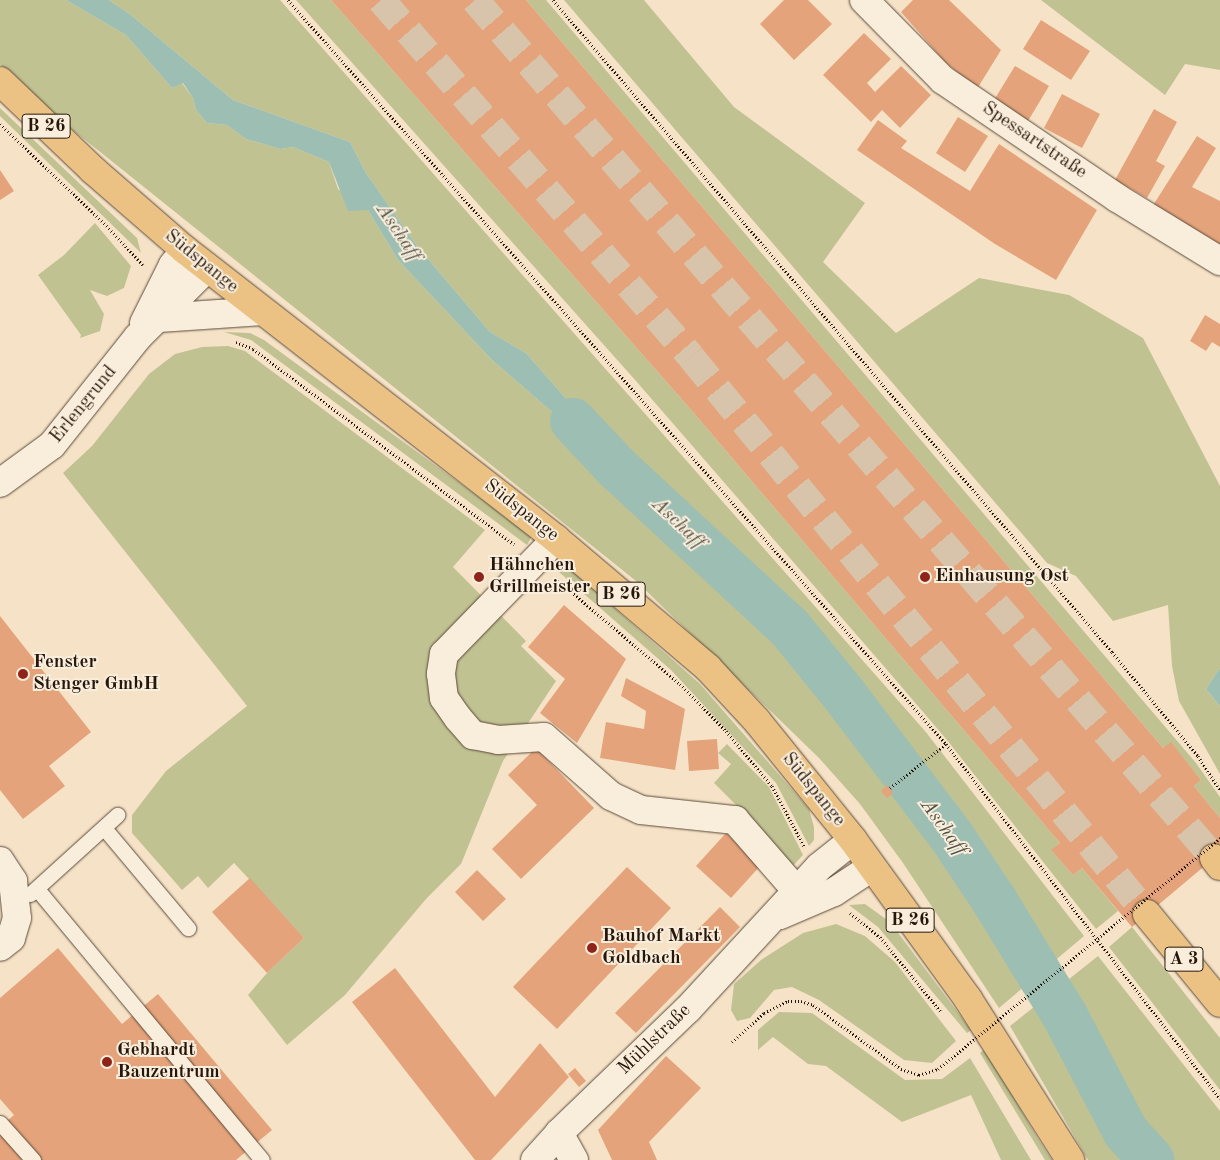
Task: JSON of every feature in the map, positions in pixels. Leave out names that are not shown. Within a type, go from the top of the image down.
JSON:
[{"type":"main road","name":"Südspange","points":[[0,81],[93,170],[185,250],[556,539],[708,668],[758,722],[853,840],[968,999],[1070,1160]]},
{"type":"main road","name":"A 3","points":[[1148,914],[1220,1004]]},
{"type":"street","name":"Spessartstraße","points":[[864,0],[943,80],[1117,198],[1220,261]]},
{"type":"street","name":"Erlengrund","points":[[138,337],[164,282],[185,250]]},
{"type":"street","name":"Erlengrund","points":[[0,483],[52,446],[138,337],[207,268]]},
{"type":"street","points":[[159,318],[263,311]]},
{"type":"street","points":[[556,539],[536,562],[444,654],[440,674],[444,698],[458,718],[473,734],[498,740],[544,737],[611,796],[641,810],[735,820],[796,891]]},
{"type":"street","name":"Mühlstraße","points":[[535,1160],[559,1133],[688,1009],[774,918],[819,867],[853,840]]},
{"type":"street","points":[[0,861],[13,881],[26,893],[11,938],[0,947]]},
{"type":"street","name":"Mühlstraße","points":[[774,918],[834,892],[872,867]]},
{"type":"street","points":[[559,1133],[574,1160]]},
{"type":"lane","points":[[118,815],[26,893],[262,1160]]},
{"type":"lane","points":[[104,828],[188,928]]},
{"type":"lane","points":[[0,1123],[33,1160]]},
{"type":"path","points":[[288,0],[946,744],[1220,1099]]},
{"type":"path","points":[[553,0],[1112,652],[1198,756],[1220,790]]},
{"type":"path","points":[[0,124],[104,223],[134,258],[164,282]]},
{"type":"path","points":[[228,341],[238,342],[253,349],[536,562],[680,684],[726,731],[772,786],[819,867]]},
{"type":"path","points":[[890,788],[946,744]]},
{"type":"path","points":[[732,1042],[764,1013],[788,1001],[801,1001],[813,1005],[901,1069],[919,1075],[938,1069],[1218,854]]},
{"type":"path","points":[[834,892],[856,921],[880,938],[947,1019]]},
{"type":"path","points":[[965,1041],[971,1049]]},
{"type":"green space","points":[[0,0],[66,0],[126,35],[172,88],[182,83],[193,98],[196,110],[207,123],[227,125],[246,139],[280,149],[293,147],[329,162],[338,189],[368,210],[398,260],[492,360],[616,467],[577,411],[526,353],[490,332],[417,246],[366,173],[350,142],[233,100],[131,15],[109,0],[280,0],[925,731],[1084,936],[999,1008],[903,863],[860,804],[819,758],[636,581],[44,107],[0,64]],"holes":[[[863,705],[942,808],[854,724]]]},
{"type":"green space","points":[[296,0],[331,0],[693,412],[1060,843],[1052,851],[1073,875],[1082,868],[1118,911],[1096,929],[947,740],[888,671],[636,381]]},
{"type":"green space","points":[[526,0],[546,0],[1196,763],[1220,797],[1220,818],[1194,786],[1201,780],[1171,743],[1163,748]]},
{"type":"green space","points":[[564,0],[644,0],[734,107],[865,203],[823,262],[896,333],[979,278],[1069,295],[1143,338],[1220,486],[1220,668],[1206,689],[1220,706],[1220,774],[1179,701],[1172,666],[1168,605],[1113,621],[1076,576],[1047,563]]},
{"type":"green space","points":[[1041,0],[1220,0],[1220,70],[1185,64],[1165,95]]},
{"type":"green space","points":[[0,108],[137,238],[141,253],[0,116]]},
{"type":"green space","points":[[95,223],[131,266],[124,288],[107,296],[90,290],[104,314],[100,331],[80,338],[81,335],[38,275],[64,255]]},
{"type":"green space","points":[[224,332],[250,333],[264,340],[532,536],[527,545],[251,340]]},
{"type":"green space","points":[[228,346],[245,351],[485,530],[453,567],[526,641],[521,646],[556,681],[503,761],[461,864],[426,899],[345,995],[287,1045],[248,995],[267,973],[304,938],[234,863],[208,888],[198,876],[182,890],[132,833],[132,815],[166,771],[247,706],[63,473],[92,446],[149,374],[175,354],[202,347]]},
{"type":"green space","points":[[559,559],[700,684],[809,809],[814,827],[814,840],[809,846],[776,783],[671,670],[551,565]]},
{"type":"green space","points":[[727,744],[769,787],[803,855],[791,868],[764,833],[714,783],[731,764],[718,753]]},
{"type":"green space","points":[[865,904],[890,922],[971,1030],[967,1033],[878,927],[849,905]]},
{"type":"green space","points":[[836,924],[865,936],[895,962],[956,1041],[932,1063],[904,1060],[819,1000],[792,987],[774,990],[750,1018],[737,1021],[731,1010],[734,984],[761,960],[803,933]]},
{"type":"green space","points":[[1132,927],[1220,1038],[1220,1090],[1109,947]]},
{"type":"green space","points":[[1098,956],[1220,1111],[1220,1160],[1088,1160],[1010,1026]]},
{"type":"green space","points":[[779,1012],[812,1013],[905,1080],[942,1079],[970,1058],[1031,1160],[1001,1160],[971,1095],[902,1122],[826,1066],[808,1064],[773,1037],[758,1050],[758,1030]]},
{"type":"green space","points":[[985,1049],[1052,1160],[1045,1160],[980,1053]]},
{"type":"water","points":[[66,0],[109,0],[131,15],[233,100],[350,142],[366,173],[417,246],[490,332],[526,353],[577,411],[618,469],[492,360],[398,260],[368,210],[348,211],[329,162],[293,147],[280,149],[246,139],[227,125],[207,123],[196,110],[193,98],[183,83],[172,88],[126,35]]},
{"type":"water","points":[[1220,668],[1220,706],[1206,689]]},
{"type":"water","points":[[862,705],[942,809],[924,813],[872,742],[854,724]]},
{"type":"building","name":"Einhausung Ost","points":[[331,0],[526,0],[1163,748],[1171,742],[1201,780],[1194,786],[1220,818],[1220,853],[1132,927],[1082,868],[1073,875],[1051,850],[1060,843],[693,412]]},
{"type":"building","points":[[784,0],[808,0],[832,24],[794,60],[760,24]]},
{"type":"building","points":[[913,0],[949,0],[1001,50],[977,89],[945,62],[901,12]]},
{"type":"building","points":[[1041,20],[1090,51],[1071,80],[1023,49]]},
{"type":"building","points":[[864,33],[891,59],[867,83],[875,92],[901,66],[931,95],[900,128],[882,110],[871,122],[823,75]]},
{"type":"building","points":[[1015,66],[1049,86],[1028,121],[994,100]]},
{"type":"building","points":[[1062,94],[1100,114],[1082,148],[1044,128]]},
{"type":"building","points":[[1154,109],[1177,122],[1156,161],[1165,166],[1147,198],[1115,180]]},
{"type":"building","points":[[958,117],[988,136],[965,172],[936,153]]},
{"type":"building","points":[[878,120],[907,141],[901,148],[970,191],[999,144],[1097,210],[1056,280],[995,244],[857,150]]},
{"type":"building","points":[[1197,136],[1216,148],[1192,187],[1220,201],[1220,250],[1152,207]]},
{"type":"building","points":[[0,170],[14,191],[0,200]]},
{"type":"building","points":[[1205,315],[1220,324],[1220,347],[1212,342],[1206,351],[1190,341]]},
{"type":"building","points":[[564,605],[626,659],[577,743],[540,713],[565,679],[528,647]]},
{"type":"building","name":"Fenster Stenger GmbH","points":[[0,616],[91,732],[49,766],[65,786],[23,819],[0,790]]},
{"type":"building","points":[[626,678],[685,709],[675,770],[600,758],[606,722],[644,729],[646,711],[621,696]]},
{"type":"building","points":[[717,739],[719,769],[689,771],[687,741]]},
{"type":"building","points":[[536,748],[594,808],[521,879],[492,849],[537,805],[508,775]]},
{"type":"building","points":[[887,785],[893,793],[887,798],[881,791]]},
{"type":"building","points":[[726,833],[761,865],[731,898],[696,866]]},
{"type":"building","name":"Bauhof Markt Goldbach","points":[[627,867],[671,908],[557,1029],[513,987]]},
{"type":"building","points":[[477,870],[506,899],[483,921],[455,892]]},
{"type":"building","points":[[250,878],[304,938],[267,973],[212,912]]},
{"type":"building","points":[[720,907],[740,927],[636,1033],[615,1013]]},
{"type":"building","name":"Gebhardt Bauzentrum","points":[[58,948],[122,1024],[158,994],[272,1130],[236,1160],[0,1160],[0,1127],[14,1115],[0,1099],[0,998]]},
{"type":"building","points":[[395,968],[495,1097],[540,1043],[569,1077],[491,1160],[475,1160],[352,1002]]},
{"type":"building","points":[[666,1056],[701,1088],[649,1142],[657,1160],[612,1160],[598,1130]]},
{"type":"building","points":[[575,1068],[586,1081],[579,1087],[568,1074]]},
{"type":"waterway","name":"Aschaff","points":[[573,421],[616,467],[789,627],[842,692],[952,837],[994,900],[1065,1016],[1126,1132],[1151,1160]]},
{"type":"tunnel","points":[[381,0],[691,357],[1147,914]]},
{"type":"tunnel","points":[[475,0],[1214,858]]},
{"type":"place","name":"Hähnchen Grillmeister","points":[[479,577]]},
{"type":"place","name":"Einhausung Ost","points":[[925,577]]},
{"type":"place","name":"Fenster Stenger GmbH","points":[[23,674]]},
{"type":"place","name":"Bauhof Markt Goldbach","points":[[592,948]]},
{"type":"place","name":"Gebhardt Bauzentrum","points":[[107,1062]]}]
